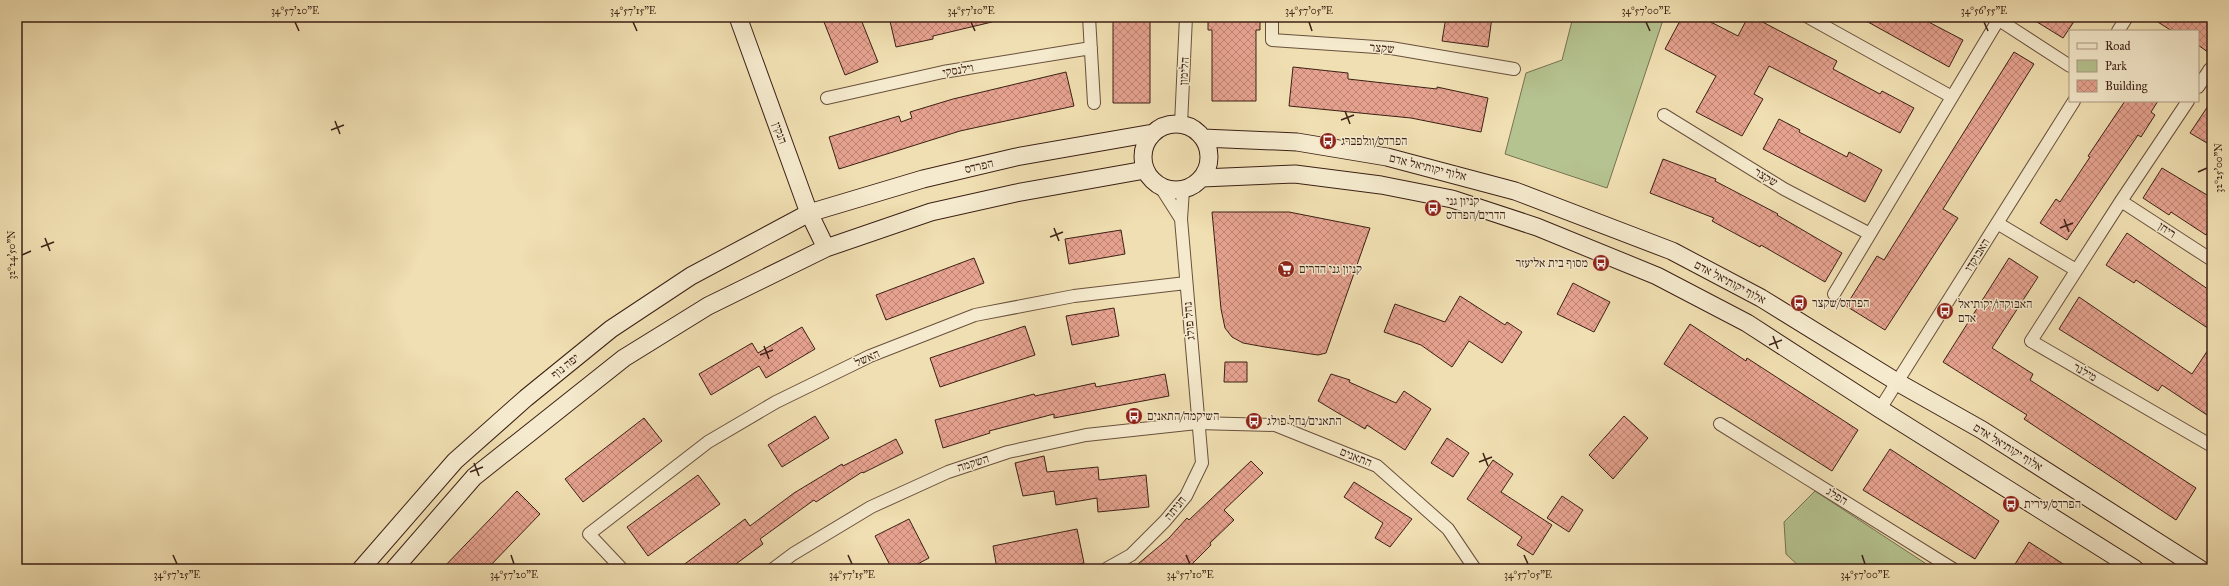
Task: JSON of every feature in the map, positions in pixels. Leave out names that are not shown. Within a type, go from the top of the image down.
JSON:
[{"type":"street","name":"הנקין","points":[[738,17],[809,213],[826,248]]},
{"type":"street","points":[[1089,17],[1094,103]]},
{"type":"street","name":"הלימון","points":[[1181,124],[1186,17]]},
{"type":"street","name":"שקצר","points":[[1272,17],[1272,40],[1391,48],[1514,69]]},
{"type":"street","points":[[1808,17],[1952,97]]},
{"type":"street","points":[[2119,30],[2127,17]]},
{"type":"street","points":[[1834,294],[2000,19],[2069,65]]},
{"type":"street","name":"וילנסקי","points":[[827,98],[943,72],[1091,48]]},
{"type":"street","points":[[2199,86],[2210,69],[2212,71]]},
{"type":"street","name":"האבוקדו","points":[[1880,410],[2073,102]]},
{"type":"street","name":"מילנר","points":[[2187,102],[2121,201],[2031,341],[2212,446]]},
{"type":"street","name":"שקצר","points":[[1664,115],[1784,189],[1870,234]]},
{"type":"street","points":[[1181,124],[1195,130],[1203,138],[1209,152],[1208,163],[1202,178],[1192,186],[1183,190],[1171,190],[1160,186],[1152,180],[1145,170],[1143,160],[1144,149],[1153,133],[1170,125],[1181,124]]},
{"type":"street","name":"הפרדס","points":[[809,213],[923,179],[1016,157],[1153,133]]},
{"type":"street","name":"אלוף יקותיאל אדם","points":[[1203,138],[1297,142],[1387,157],[1463,176],[1548,202],[1672,251],[1761,298],[1897,382],[1982,430],[2200,569]]},
{"type":"street","points":[[394,569],[474,477],[624,358],[708,306],[826,248],[931,212],[1016,193],[1145,170]]},
{"type":"street","points":[[1202,178],[1295,174],[1381,185],[1452,199],[1537,227],[1657,276],[1740,320],[1880,410],[2135,569]]},
{"type":"street","name":"נחל פולג","points":[[1160,186],[1181,219]]},
{"type":"street","name":"נחל פולג","points":[[1183,190],[1181,219],[1197,423]]},
{"type":"street","name":"ריחן","points":[[2121,201],[2212,260]]},
{"type":"street","name":"יפה נוף","points":[[361,569],[455,461],[526,398],[611,329],[691,276],[809,213]]},
{"type":"street","points":[[1997,223],[2076,270]]},
{"type":"street","name":"האשל","points":[[622,569],[589,534],[708,442],[776,402],[870,356],[975,315],[1074,296],[1186,283]]},
{"type":"street","name":"השקמה","points":[[772,569],[793,554],[871,507],[948,472],[1008,452],[1086,435],[1197,423]]},
{"type":"street","name":"חניתה","points":[[1106,569],[1131,555],[1186,496],[1202,463],[1197,423]]},
{"type":"street","name":"התאנים","points":[[1197,423],[1275,425],[1377,466],[1448,529],[1475,569]]},
{"type":"street","name":"הפלג","points":[[1720,424],[1953,569]]},
{"type":"green space","points":[[1573,17],[1664,17],[1607,188],[1505,154],[1526,73],[1562,60]]},
{"type":"green space","points":[[1815,491],[1934,569],[1802,569],[1786,554],[1784,522]]},
{"type":"building","points":[[822,17],[860,17],[878,62],[845,75]]},
{"type":"building","points":[[889,17],[992,17],[992,22],[933,36],[933,39],[896,47]]},
{"type":"building","points":[[1113,17],[1150,17],[1150,103],[1113,103]]},
{"type":"building","points":[[1208,17],[1260,17],[1260,30],[1256,30],[1256,101],[1212,101],[1212,30],[1208,30]]},
{"type":"building","points":[[1446,17],[1492,17],[1488,47],[1442,41]]},
{"type":"building","points":[[1682,17],[1701,17],[1738,36],[1748,17],[1753,17],[1837,61],[1833,69],[1880,94],[1882,91],[1914,108],[1900,133],[1769,66],[1754,94],[1763,99],[1742,136],[1696,112],[1716,76],[1665,49]]},
{"type":"building","points":[[1859,17],[1919,17],[1963,40],[1949,67]]},
{"type":"building","points":[[2029,17],[2077,17],[2063,38]]},
{"type":"building","points":[[2150,17],[2212,17],[2212,55],[2199,46],[2199,30],[2170,30]]},
{"type":"building","points":[[2014,52],[2034,64],[1943,209],[1958,218],[1885,330],[1846,306],[1877,256],[1884,260]]},
{"type":"building","points":[[1293,67],[1348,73],[1348,79],[1437,89],[1437,87],[1488,98],[1481,132],[1411,118],[1289,106]]},
{"type":"building","points":[[1066,72],[1074,106],[960,131],[839,169],[829,137],[899,116],[901,122],[912,118],[910,112],[953,99]]},
{"type":"building","points":[[2212,100],[2212,146],[2190,133]]},
{"type":"building","points":[[2124,102],[2157,102],[2151,112],[2155,115],[2141,137],[2138,135],[2067,240],[2040,223],[2056,199],[2060,202],[2090,157],[2088,156]]},
{"type":"building","points":[[1779,119],[1800,130],[1799,132],[1847,157],[1849,152],[1882,170],[1865,202],[1763,149]]},
{"type":"building","points":[[1663,159],[1716,179],[1715,181],[1778,214],[1777,215],[1842,253],[1825,282],[1761,245],[1760,247],[1712,221],[1714,218],[1650,193]]},
{"type":"building","points":[[2162,168],[2212,198],[2212,226],[2206,235],[2171,212],[2169,215],[2143,198]]},
{"type":"building","name":"קניון גני הדרים","points":[[1212,212],[1289,212],[1370,228],[1326,353],[1318,355],[1265,347],[1243,343],[1232,337],[1225,328],[1221,309]]},
{"type":"building","points":[[1121,230],[1125,254],[1069,264],[1065,239]]},
{"type":"building","points":[[2127,233],[2212,292],[2212,331],[2136,280],[2134,283],[2106,265]]},
{"type":"building","points":[[974,258],[984,283],[886,320],[876,295]]},
{"type":"building","points":[[2009,258],[2038,277],[1992,348],[2033,374],[2030,380],[2196,488],[2176,520],[2024,419],[2027,415],[1943,362]]},
{"type":"building","points":[[1573,283],[1610,302],[1594,332],[1557,314]]},
{"type":"building","points":[[1460,296],[1505,325],[1507,322],[1522,332],[1502,363],[1469,341],[1452,367],[1421,345],[1384,332],[1395,304],[1445,322]]},
{"type":"building","points":[[2079,297],[2192,374],[2212,344],[2212,407],[2207,415],[2162,385],[2158,391],[2059,329]]},
{"type":"building","points":[[1114,308],[1119,336],[1072,345],[1066,316]]},
{"type":"building","points":[[1690,324],[1746,361],[1747,358],[1858,430],[1832,471],[1664,364]]},
{"type":"building","points":[[1025,326],[1035,355],[940,387],[930,358]]},
{"type":"building","points":[[802,327],[815,349],[766,378],[759,366],[711,395],[699,374],[752,343],[758,353]]},
{"type":"building","points":[[1225,362],[1247,362],[1247,382],[1224,382]]},
{"type":"building","points":[[1165,374],[1169,396],[1054,418],[1054,414],[989,431],[990,433],[943,448],[935,420],[1034,394],[1035,396],[1095,383],[1096,387]]},
{"type":"building","points":[[1331,374],[1350,380],[1349,382],[1396,403],[1404,391],[1431,409],[1405,450],[1367,425],[1365,429],[1318,401]]},
{"type":"building","points":[[815,416],[829,438],[782,467],[768,445]]},
{"type":"building","points":[[1624,416],[1648,438],[1613,479],[1589,455]]},
{"type":"building","points":[[644,418],[662,441],[583,502],[565,479]]},
{"type":"building","points":[[1447,438],[1469,453],[1453,477],[1431,463]]},
{"type":"building","points":[[896,439],[903,453],[863,473],[862,472],[816,502],[814,500],[760,539],[763,544],[729,569],[678,569],[745,519],[750,526],[794,493],[842,464],[843,466]]},
{"type":"building","points":[[1890,449],[1999,521],[1975,559],[1863,490]]},
{"type":"building","points":[[1044,456],[1047,472],[1098,467],[1099,480],[1146,475],[1149,507],[1098,512],[1097,498],[1056,505],[1054,491],[1023,496],[1015,463]]},
{"type":"building","points":[[1493,460],[1513,474],[1501,492],[1552,525],[1533,555],[1517,545],[1522,537],[1467,499]]},
{"type":"building","points":[[1251,461],[1263,473],[1224,510],[1234,520],[1210,543],[1211,545],[1187,569],[1132,569],[1169,538],[1187,518],[1189,520]]},
{"type":"building","points":[[698,475],[720,504],[648,556],[627,527]]},
{"type":"building","points":[[1354,482],[1412,519],[1390,547],[1375,538],[1383,523],[1344,497]]},
{"type":"building","points":[[517,491],[540,514],[487,569],[442,569]]},
{"type":"building","points":[[1562,496],[1583,510],[1569,532],[1547,518]]},
{"type":"building","points":[[909,519],[929,558],[908,569],[892,569],[875,536]]},
{"type":"building","points":[[1077,529],[1084,563],[1056,569],[997,569],[993,546]]},
{"type":"building","points":[[2029,542],[2071,569],[2012,569]]},
{"type":"place","name":"הפרדס/וולפברג","points":[[1328,141]]},
{"type":"place","name":"קניון גני הדרים/הפרדס","points":[[1433,208]]},
{"type":"place","name":"מסוף בית אליעזר","points":[[1601,263]]},
{"type":"place","name":"קניון גני הדרים","points":[[1286,269]]},
{"type":"place","name":"הפרדס/שקצר","points":[[1799,303]]},
{"type":"place","name":"האבוקדו/יקותיאל אדם","points":[[1945,311]]},
{"type":"place","name":"השיקמה/התאנים","points":[[1134,416]]},
{"type":"place","name":"התאנים/נחל פולג","points":[[1254,421]]},
{"type":"place","name":"הפרדס/עירית","points":[[2011,504]]}]
